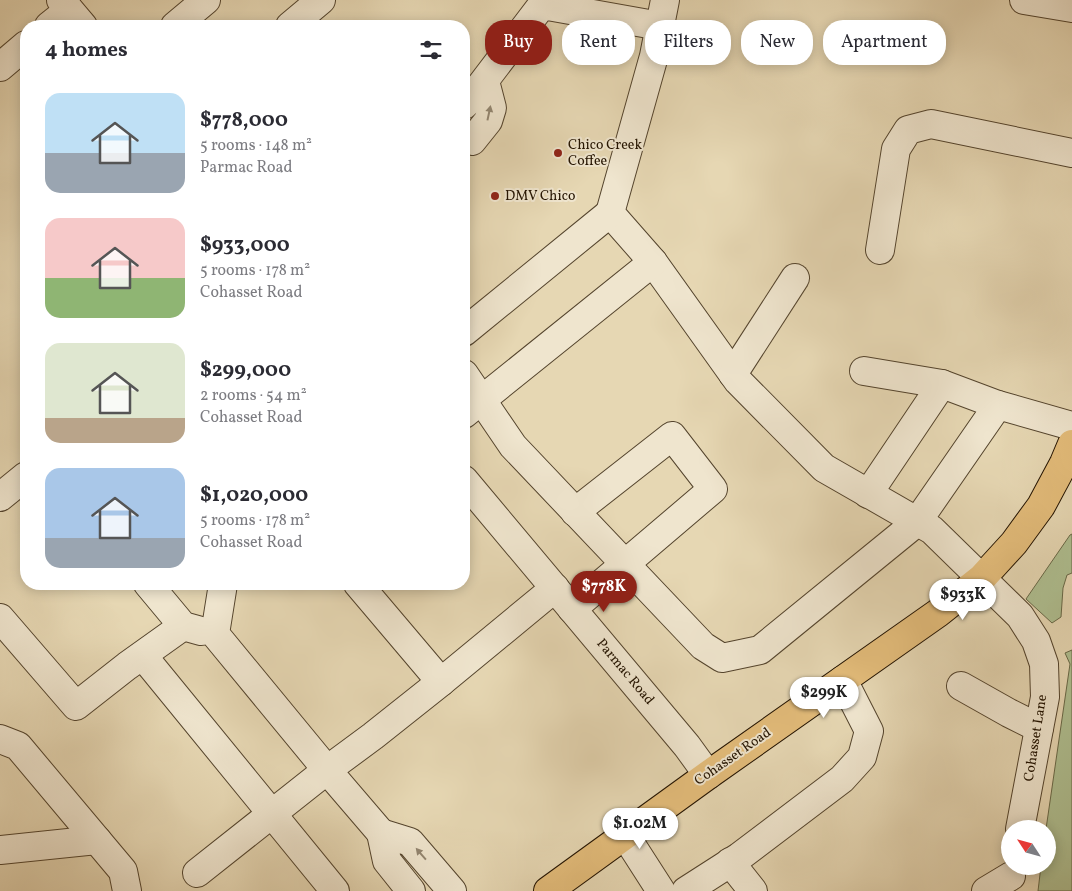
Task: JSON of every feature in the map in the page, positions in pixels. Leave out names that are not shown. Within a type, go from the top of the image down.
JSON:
[{"type":"main road","name":"Cohasset Road","points":[[548,891],[708,775],[938,613],[982,578],[1014,543],[1040,506],[1064,463],[1072,444]]},
{"type":"street","points":[[182,20],[206,0]]},
{"type":"street","points":[[297,20],[321,0]]},
{"type":"street","points":[[1036,1],[1072,8]]},
{"type":"street","points":[[470,99],[542,5],[662,13],[654,56],[610,213],[470,327]]},
{"type":"street","points":[[0,67],[20,50]]},
{"type":"street","points":[[472,141],[488,121],[492,108],[485,81]]},
{"type":"street","points":[[880,250],[896,149],[908,130],[931,124],[1072,153]]},
{"type":"street","name":"Cohasset Lane","points":[[610,213],[653,262],[732,374],[824,468],[932,530],[1020,616],[1036,641],[1044,664],[1045,697],[1022,820]]},
{"type":"street","points":[[653,262],[473,407],[513,446],[703,646],[722,658],[760,650],[917,522],[998,405]]},
{"type":"street","points":[[732,374],[795,278]]},
{"type":"street","points":[[864,371],[942,384],[998,405],[1072,426]]},
{"type":"street","points":[[868,494],[942,384]]},
{"type":"street","points":[[197,873],[441,682],[563,598],[625,564],[712,489],[672,436],[575,512]]},
{"type":"street","points":[[0,497],[20,481]]},
{"type":"street","name":"Parmac Road","points":[[470,487],[687,746],[708,775]]},
{"type":"street","points":[[153,590],[183,626],[215,634],[381,833],[387,861],[411,891]]},
{"type":"street","points":[[215,634],[222,590]]},
{"type":"street","points":[[363,590],[441,682]]},
{"type":"street","points":[[0,618],[76,706],[183,626]]},
{"type":"street","points":[[143,656],[335,891]]},
{"type":"street","points":[[686,891],[739,857],[842,779],[862,757],[869,731],[843,680]]},
{"type":"street","points":[[961,686],[1039,728]]},
{"type":"street","points":[[0,739],[18,746],[123,871],[127,891]]},
{"type":"street","points":[[381,833],[410,842],[452,891]]},
{"type":"street","points":[[625,835],[661,891]]},
{"type":"street","points":[[0,850],[96,840]]},
{"type":"street","points":[[730,862],[753,891]]},
{"type":"street","points":[[986,891],[1011,878]]},
{"type":"green space","points":[[1072,534],[1072,573],[1067,575],[1063,588],[1061,617],[1052,623],[1026,599]]},
{"type":"green space","points":[[1072,650],[1072,891],[1038,891],[1040,875],[1056,875],[1056,820],[1047,820],[1070,664],[1065,653]]},
{"type":"place","name":"Chico Creek Coffee","points":[[558,153]]},
{"type":"place","name":"DMV Chico","points":[[495,196]]}]
